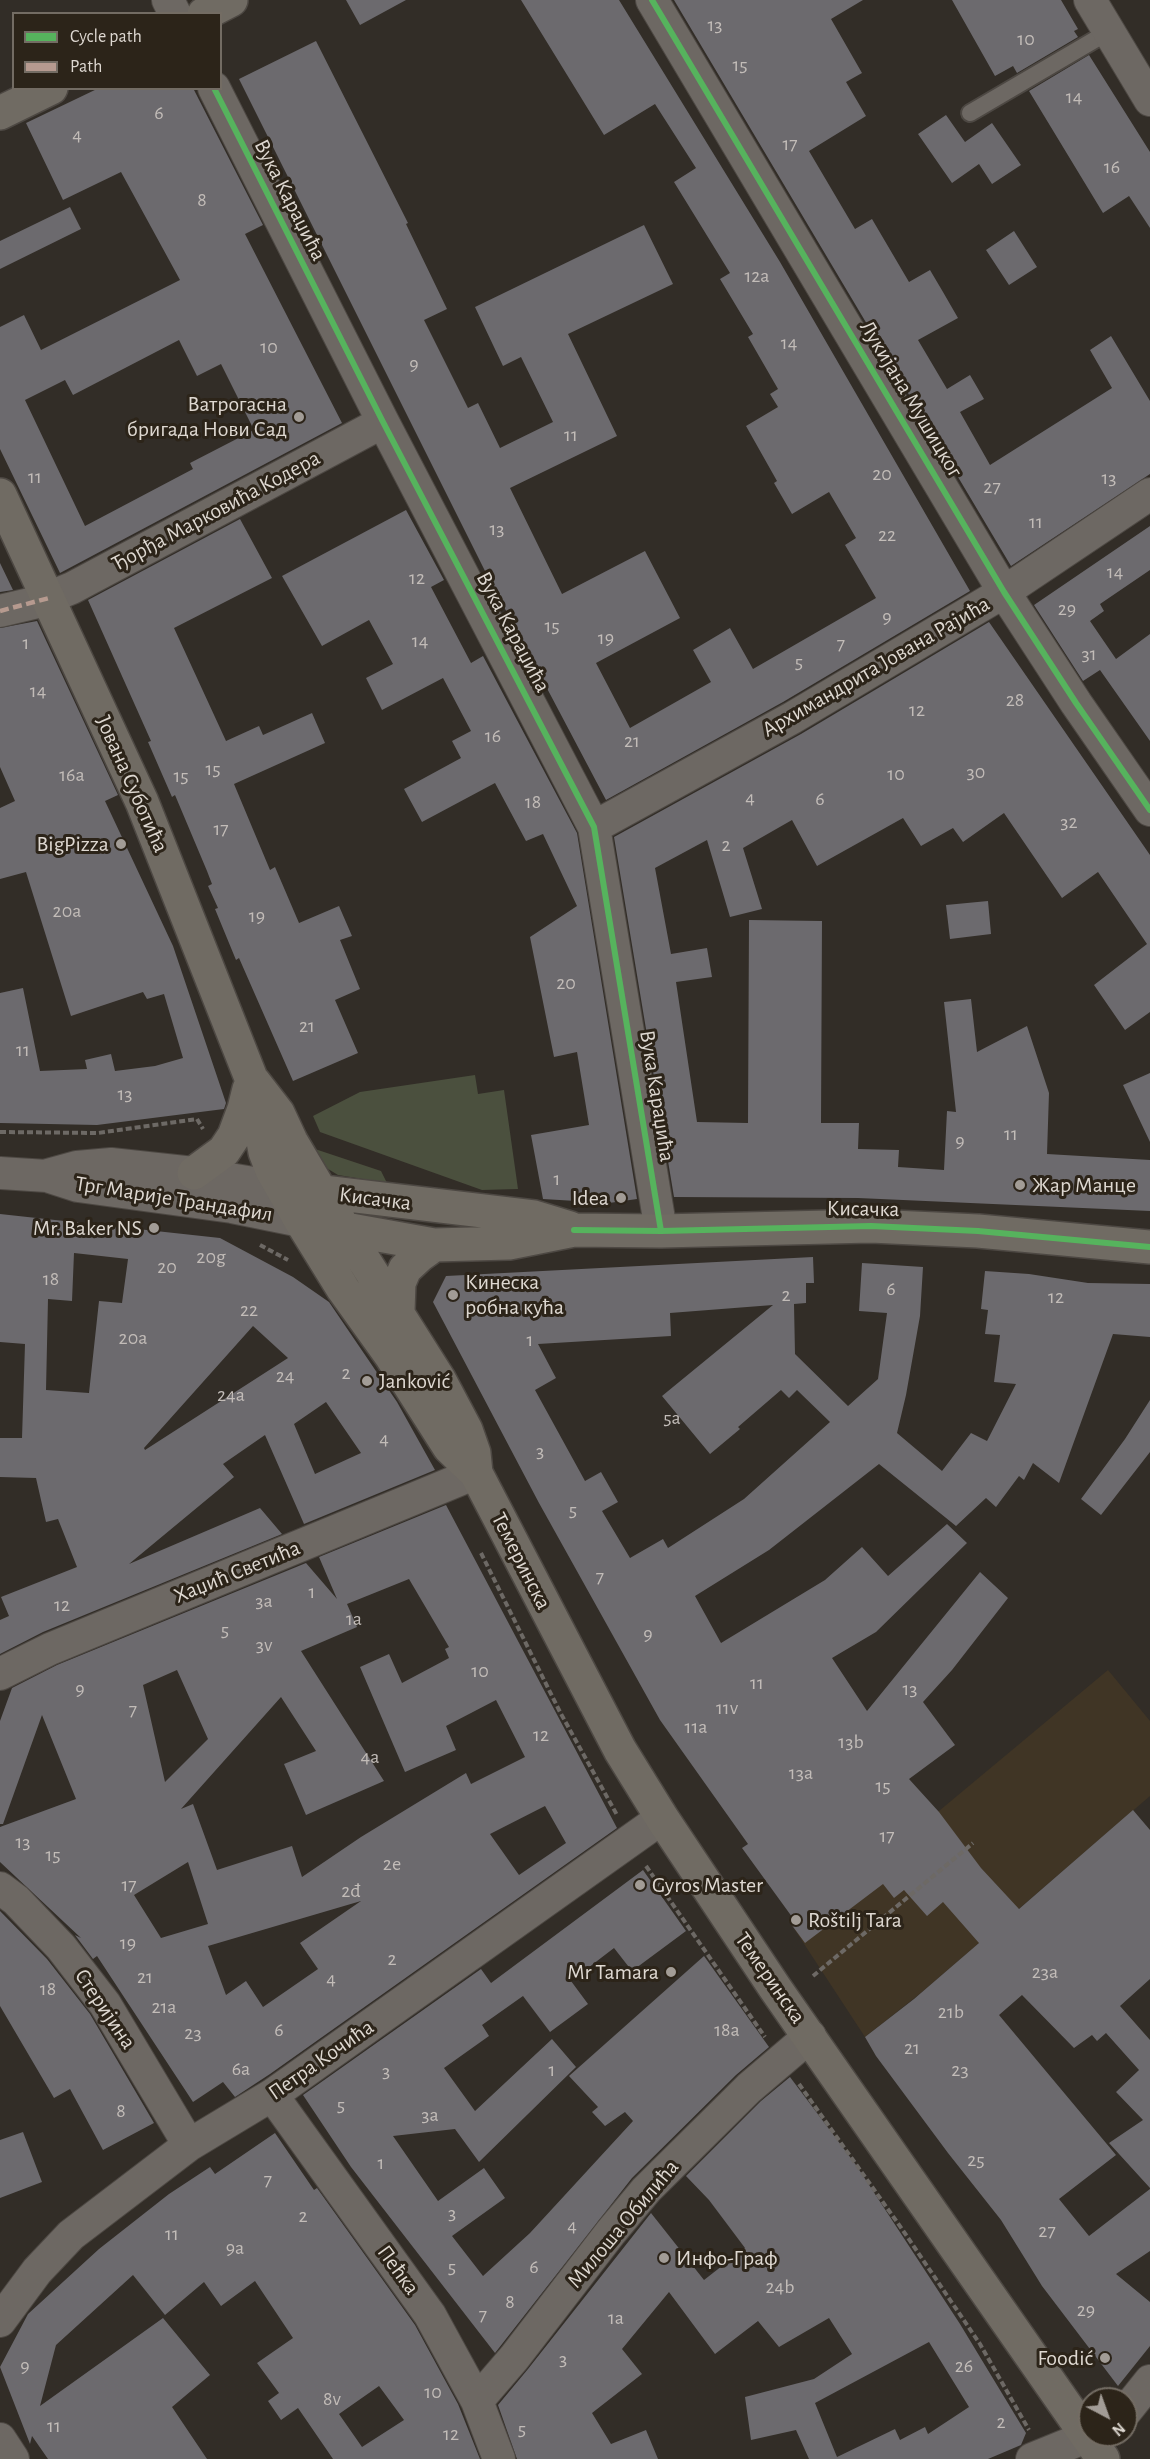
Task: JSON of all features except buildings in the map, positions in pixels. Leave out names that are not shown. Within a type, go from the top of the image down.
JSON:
[{"type":"main road","points":[[208,12],[231,0]]},
{"type":"main road","points":[[0,113],[47,90]]},
{"type":"main road","name":"Јована Суботића","points":[[0,495],[142,802],[251,1078],[265,1152],[301,1221]]},
{"type":"main road","points":[[194,1173],[224,1151],[234,1136],[244,1109],[251,1078]]},
{"type":"main road","name":"Јована Суботића","points":[[251,1078],[278,1113],[291,1141],[321,1192]]},
{"type":"main road","name":"Кисачка","points":[[282,1188],[534,1217],[574,1230]]},
{"type":"main road","name":"Темеринска","points":[[321,1192],[439,1379],[466,1430],[474,1454],[476,1473]]},
{"type":"main road","name":"Кисачка","points":[[301,1221],[434,1245],[509,1243],[574,1230],[661,1231],[871,1226],[978,1231],[1150,1247]]},
{"type":"main road","name":"Темеринска","points":[[301,1221],[343,1289],[391,1356],[449,1447],[476,1473],[620,1750],[662,1818],[775,1988],[1078,2421]]},
{"type":"main road","points":[[398,1311],[399,1283],[405,1269],[434,1245]]},
{"type":"street","name":"Лукијана Мушицког","points":[[652,0],[1004,592],[1076,703],[1150,810]]},
{"type":"street","points":[[1090,0],[1150,100]]},
{"type":"street","name":"Вука Караџића","points":[[215,90],[383,422],[594,826],[661,1231]]},
{"type":"street","name":"Ђорђа Марковића Кодера","points":[[0,611],[49,598],[383,422]]},
{"type":"street","name":"Архимандрита Јована Рајића","points":[[594,826],[792,718],[1004,592],[1150,494]]},
{"type":"street","name":"Трг Марије Трандафил","points":[[47,1176],[77,1167],[111,1164],[194,1173],[282,1188]]},
{"type":"street","name":"Трг Марије Трандафил","points":[[0,1173],[47,1176],[78,1186],[232,1207],[301,1221]]},
{"type":"street","name":"Хаџић Светића","points":[[0,1674],[61,1645],[476,1473]]},
{"type":"street","name":"Петра Кочића","points":[[0,2321],[37,2271],[71,2235],[189,2145],[272,2095],[662,1818]]},
{"type":"street","name":"Стеријина","points":[[0,1888],[16,1900],[61,1947],[105,2004],[189,2145]]},
{"type":"street","name":"Милоша Обилића","points":[[477,2401],[514,2358],[610,2232],[646,2190],[749,2088],[810,2036]]},
{"type":"street","name":"Пећка","points":[[272,2095],[412,2287],[477,2401],[499,2459]]},
{"type":"street","points":[[1138,2396],[1150,2381]]},
{"type":"street","points":[[0,2439],[13,2459]]},
{"type":"street","points":[[1032,2459],[1082,2447]]},
{"type":"lane","points":[[970,113],[1108,32]]},
{"type":"path","points":[[0,1132],[98,1133],[197,1119],[207,1134]]},
{"type":"path","points":[[250,1239],[297,1265]]},
{"type":"path","points":[[813,1976],[973,1843]]},
{"type":"shaded area","points":[[1108,1670],[1150,1721],[1150,1796],[922,1992],[865,2037],[791,1924],[939,1811]]},
{"type":"green space","points":[[475,1075],[478,1094],[504,1090],[518,1189],[482,1190],[320,1132],[313,1116],[360,1092]]},
{"type":"green space","points":[[306,1146],[381,1171],[387,1183],[338,1175],[315,1161]]},
{"type":"marked path","points":[[0,611],[49,598]]},
{"type":"cycle path","points":[[652,0],[1004,592],[1076,703],[1150,810]]},
{"type":"cycle path","points":[[215,90],[383,422],[594,827],[661,1231]]},
{"type":"cycle path","points":[[574,1230],[661,1231],[871,1226],[978,1231],[1150,1247]]},
{"type":"place","name":"Ватрогасна бригада Нови Сад","points":[[299,417]]},
{"type":"place","name":"BigPizza","points":[[121,844]]},
{"type":"place","name":"Жар Манце","points":[[1020,1185]]},
{"type":"place","name":"Idea","points":[[621,1198]]},
{"type":"place","name":"Mr. Baker NS","points":[[154,1228]]},
{"type":"place","name":"Кинеска робна кућа","points":[[453,1295]]},
{"type":"place","name":"Janković","points":[[367,1381]]},
{"type":"place","name":"Gyros Master","points":[[640,1885]]},
{"type":"place","name":"Roštilj Tara","points":[[796,1920]]},
{"type":"place","name":"Mr Tamara","points":[[671,1972]]},
{"type":"place","name":"Инфо-Граф","points":[[664,2258]]},
{"type":"place","name":"Foodić","points":[[1105,2358]]}]
